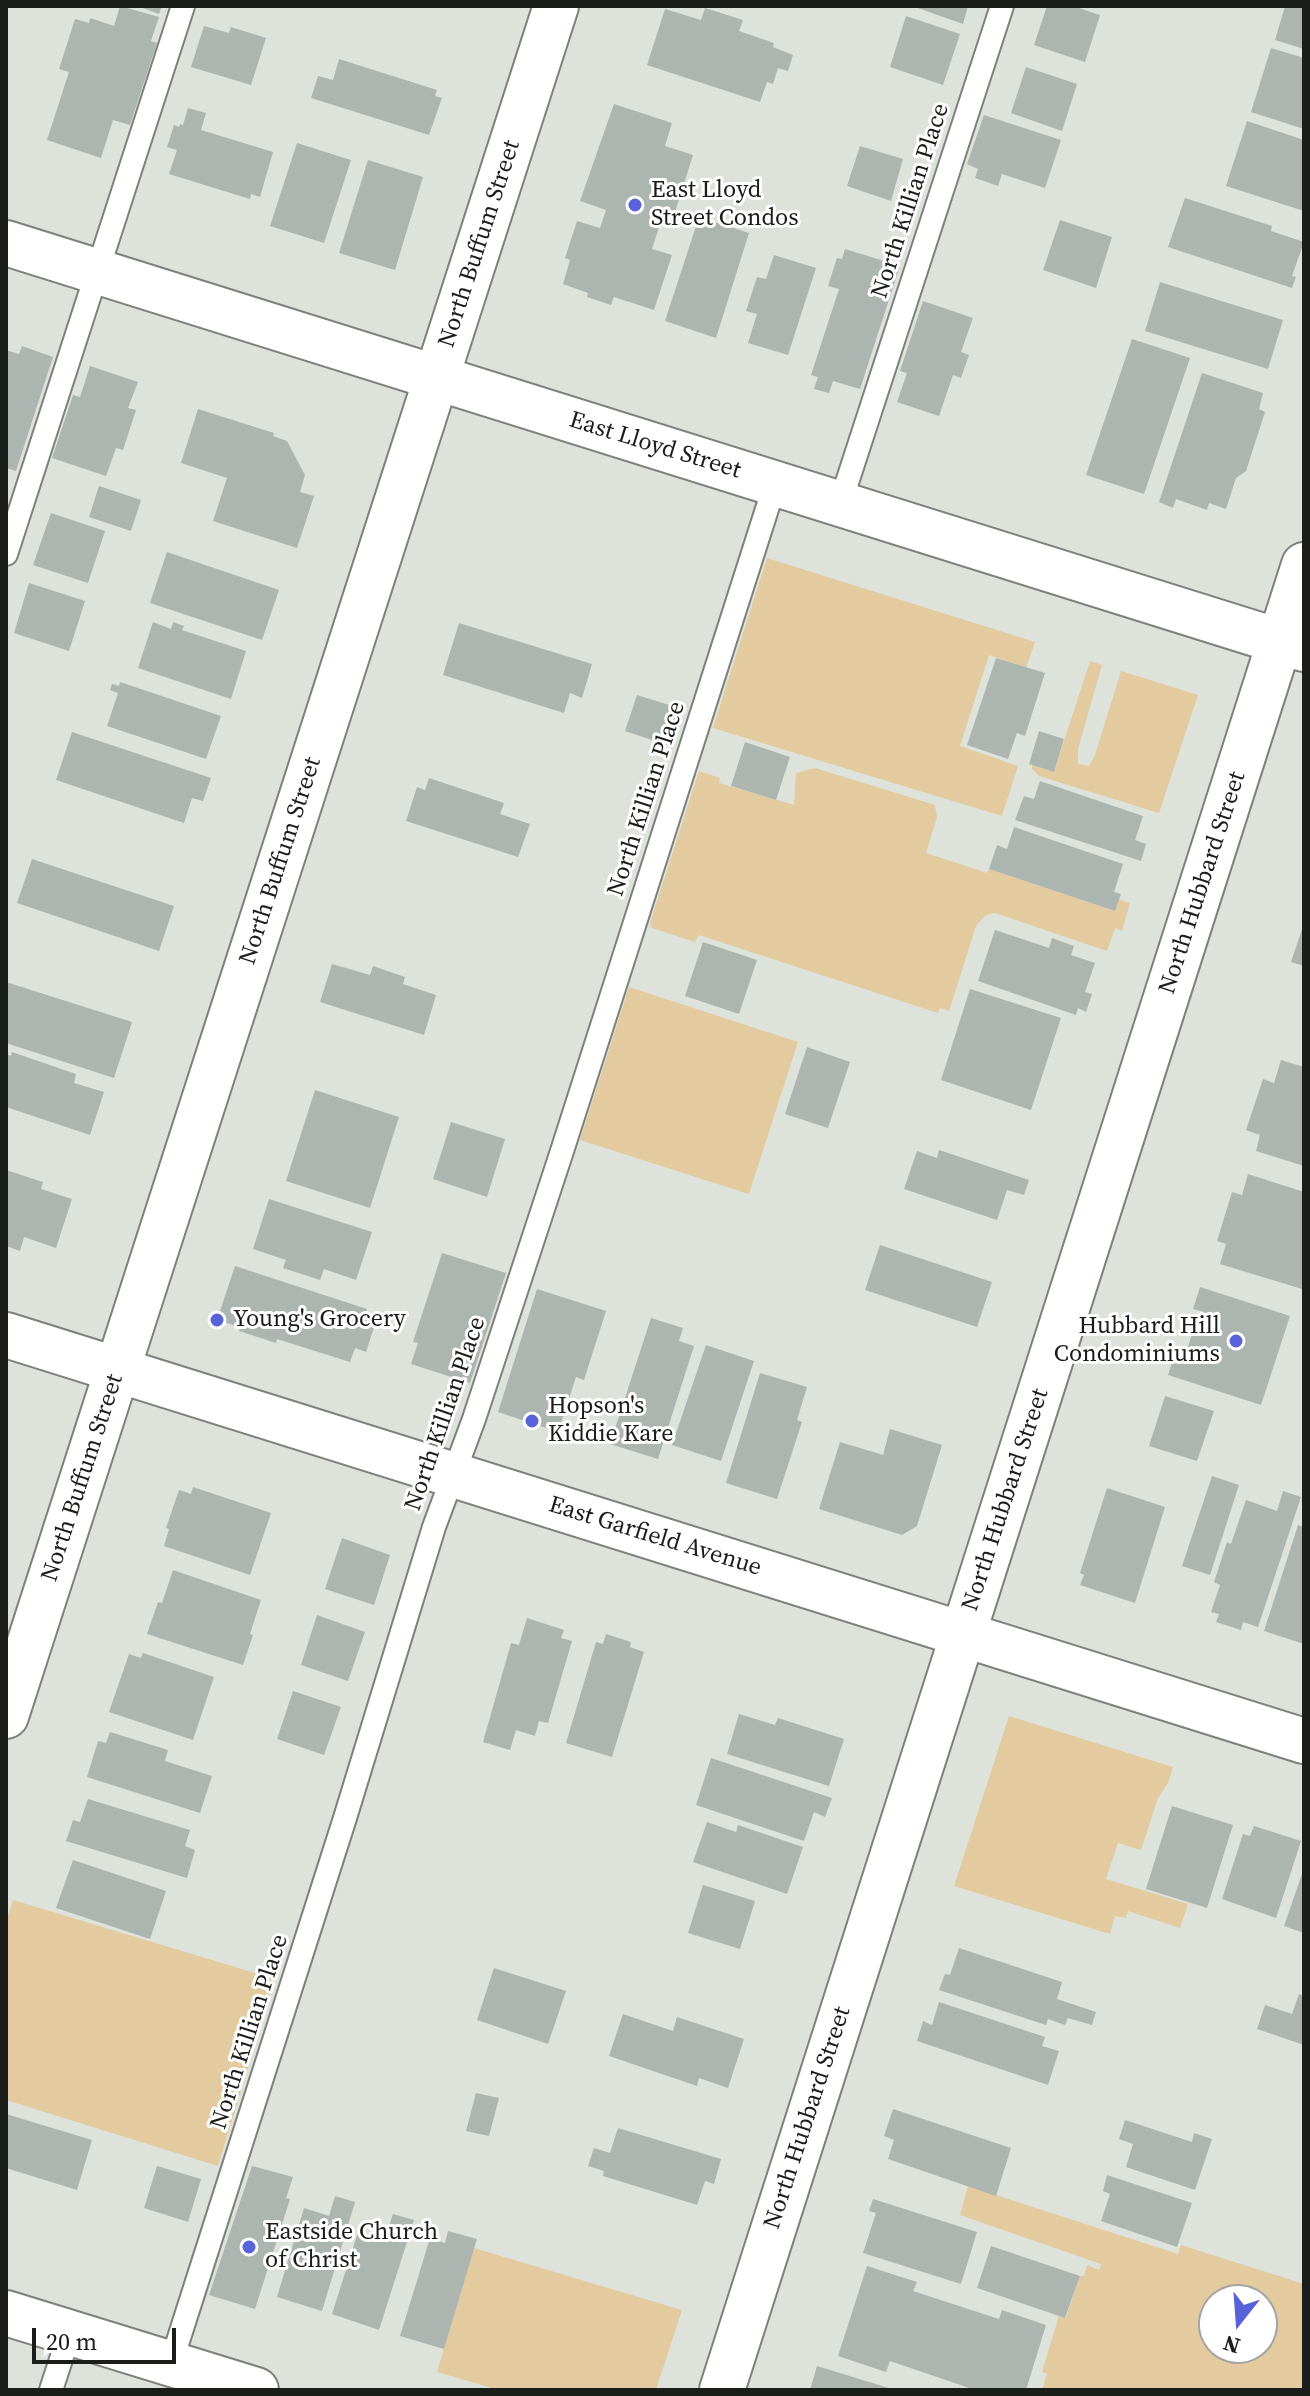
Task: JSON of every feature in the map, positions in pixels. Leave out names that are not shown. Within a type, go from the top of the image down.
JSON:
[{"type":"street","name":"North Buffum Street","points":[[6,1716],[556,6]]},
{"type":"street","name":"East Lloyd Street","points":[[6,243],[1292,645]]},
{"type":"street","name":"North Hubbard Street","points":[[722,2390],[963,1633],[1292,645],[1304,565]]},
{"type":"street","name":"East Garfield Avenue","points":[[6,1335],[1304,1741]]},
{"type":"street","points":[[6,2313],[256,2390]]},
{"type":"lane","points":[[6,554],[183,6]]},
{"type":"lane","name":"North Killian Place","points":[[840,504],[1002,6]]},
{"type":"lane","name":"North Killian Place","points":[[171,2363],[345,1818],[434,1527],[558,1163],[775,484]]},
{"type":"lane","points":[[51,2390],[70,2332]]},
{"type":"shaded area","points":[[767,558],[1035,642],[1026,668],[989,655],[960,746],[1018,766],[1002,816],[713,728]]},
{"type":"shaded area","points":[[1090,661],[1102,665],[1078,749],[1078,764],[1089,766],[1095,755],[1121,671],[1198,695],[1159,813],[1039,776],[1032,769],[1032,765],[1054,772]]},
{"type":"shaded area","points":[[815,768],[935,805],[937,818],[926,853],[987,873],[989,869],[1115,911],[1119,899],[1130,903],[1122,931],[1115,928],[1107,951],[995,913],[985,916],[976,926],[949,1011],[940,1008],[938,1013],[699,935],[695,942],[652,928],[650,923],[699,771],[720,778],[719,783],[794,805],[796,773]]},
{"type":"shaded area","points":[[629,987],[798,1042],[749,1194],[580,1140]]},
{"type":"shaded area","points":[[1009,1716],[1173,1767],[1168,1783],[1158,1798],[1141,1850],[1118,1843],[1106,1879],[1188,1904],[1180,1928],[1128,1911],[1126,1918],[1115,1916],[1110,1934],[954,1886]]},
{"type":"shaded area","points":[[13,1900],[275,1979],[218,2166],[6,2100],[6,1922]]},
{"type":"shaded area","points":[[968,2186],[1178,2254],[1181,2245],[1304,2284],[1304,2390],[1042,2390],[1047,2374],[1042,2372],[1059,2316],[1066,2318],[1080,2276],[1084,2276],[1087,2265],[1099,2270],[1101,2264],[960,2215]]},
{"type":"shaded area","points":[[474,2248],[682,2310],[656,2390],[499,2390],[437,2372]]},
{"type":"building","points":[[120,6],[159,17],[151,41],[157,43],[130,125],[113,120],[101,158],[47,140],[69,72],[59,69],[75,19],[89,23],[90,18],[114,26]]},
{"type":"building","points":[[137,6],[162,6],[159,14]]},
{"type":"building","points":[[912,6],[968,6],[963,24]]},
{"type":"building","points":[[1047,6],[1073,6],[1100,15],[1085,62],[1034,45]]},
{"type":"building","points":[[1285,6],[1304,6],[1304,49],[1275,40]]},
{"type":"building","points":[[705,8],[743,20],[739,31],[774,43],[773,47],[793,55],[788,71],[778,68],[773,84],[767,82],[760,102],[647,65],[665,9],[701,20]]},
{"type":"building","points":[[906,16],[960,34],[943,85],[890,67]]},
{"type":"building","points":[[204,26],[229,33],[231,27],[266,38],[251,85],[191,67]]},
{"type":"building","points":[[1271,48],[1304,58],[1304,129],[1251,112]]},
{"type":"building","points":[[339,59],[437,90],[435,96],[442,98],[429,135],[311,98],[318,76],[333,80]]},
{"type":"building","points":[[1026,67],[1077,84],[1062,131],[1011,113]]},
{"type":"building","name":"East Lloyd Street Condos","points":[[614,104],[672,123],[665,146],[693,155],[672,222],[662,218],[652,249],[672,255],[654,310],[614,297],[611,305],[563,284],[570,260],[565,258],[577,221],[600,228],[606,210],[580,201]]},
{"type":"building","points":[[188,108],[206,113],[201,130],[273,152],[260,197],[251,194],[250,199],[169,174],[177,150],[167,147],[174,125],[183,125]]},
{"type":"building","points":[[984,115],[1061,140],[1045,188],[1002,174],[998,186],[975,178],[978,169],[967,164]]},
{"type":"building","points":[[1247,121],[1304,140],[1304,211],[1226,186]]},
{"type":"building","points":[[297,143],[351,160],[324,243],[270,226]]},
{"type":"building","points":[[860,146],[903,159],[891,201],[847,186]]},
{"type":"building","points":[[368,160],[423,177],[395,270],[339,253]]},
{"type":"building","points":[[1185,198],[1272,226],[1271,231],[1304,242],[1292,276],[1296,277],[1292,288],[1168,247]]},
{"type":"building","points":[[699,217],[749,233],[716,338],[665,321]]},
{"type":"building","points":[[1060,220],[1112,237],[1096,288],[1043,270]]},
{"type":"building","points":[[845,249],[900,266],[860,389],[833,381],[829,393],[814,389],[818,377],[811,375],[839,289],[828,286],[837,258],[842,259]]},
{"type":"building","points":[[774,255],[816,268],[788,355],[748,343],[757,314],[746,311],[757,277],[766,279]]},
{"type":"building","points":[[1160,282],[1283,320],[1268,369],[1145,331]]},
{"type":"building","points":[[923,301],[973,318],[961,352],[969,355],[961,378],[953,375],[939,416],[897,402],[907,373],[900,371]]},
{"type":"building","points":[[1132,339],[1190,358],[1144,494],[1086,475]]},
{"type":"building","points":[[22,346],[53,357],[16,471],[6,468],[6,350],[19,354]]},
{"type":"building","points":[[90,366],[138,382],[128,408],[136,410],[123,450],[116,448],[106,476],[52,458],[73,395],[80,397]]},
{"type":"building","points":[[1202,373],[1263,393],[1259,409],[1265,412],[1246,471],[1236,478],[1226,509],[1209,503],[1207,510],[1176,499],[1173,508],[1159,502]]},
{"type":"building","points":[[198,409],[274,433],[273,436],[287,441],[305,475],[300,492],[314,496],[297,548],[213,521],[227,478],[181,463]]},
{"type":"building","points":[[99,486],[141,500],[131,531],[89,517]]},
{"type":"building","points":[[51,513],[105,531],[88,583],[33,565]]},
{"type":"building","points":[[167,552],[279,590],[262,640],[150,603]]},
{"type":"building","points":[[29,583],[85,601],[69,651],[14,633]]},
{"type":"building","points":[[153,622],[171,629],[173,622],[184,626],[182,630],[246,651],[231,699],[138,668]]},
{"type":"building","points":[[459,623],[592,664],[582,698],[570,693],[564,713],[443,675]]},
{"type":"building","points":[[996,658],[1045,673],[1025,736],[1017,733],[1008,759],[967,745]]},
{"type":"building","points":[[120,682],[221,716],[206,759],[107,726],[118,693],[110,690],[112,684],[119,686]]},
{"type":"building","points":[[637,695],[679,708],[667,745],[625,731]]},
{"type":"building","points":[[1039,731],[1064,739],[1054,772],[1029,764]]},
{"type":"building","points":[[72,732],[211,778],[203,801],[192,798],[184,823],[56,780]]},
{"type":"building","points":[[745,742],[790,757],[776,800],[731,786]]},
{"type":"building","points":[[429,778],[504,803],[500,814],[530,824],[518,857],[406,821],[417,787],[425,790]]},
{"type":"building","points":[[1040,781],[1143,816],[1135,840],[1146,844],[1141,861],[1015,820],[1024,796],[1034,799]]},
{"type":"building","points":[[1014,827],[1123,864],[1114,892],[1121,894],[1115,911],[989,869],[997,845],[1007,849]]},
{"type":"building","points":[[32,859],[174,906],[159,951],[17,903]]},
{"type":"building","points":[[1304,923],[1304,966],[1291,962]]},
{"type":"building","points":[[995,930],[1049,948],[1052,938],[1074,946],[1071,955],[1095,963],[1085,992],[1092,994],[1086,1012],[1078,1008],[1076,1015],[978,981]]},
{"type":"building","points":[[703,942],[757,960],[739,1014],[685,996]]},
{"type":"building","points":[[332,964],[370,975],[373,966],[405,977],[403,984],[436,995],[424,1035],[320,1002]]},
{"type":"building","points":[[6,982],[132,1022],[114,1078],[6,1043]]},
{"type":"building","points":[[970,989],[1061,1018],[1031,1110],[941,1080]]},
{"type":"building","points":[[807,1047],[850,1062],[828,1128],[785,1114]]},
{"type":"building","points":[[12,1052],[76,1074],[74,1083],[104,1092],[90,1135],[6,1107],[6,1054],[11,1056]]},
{"type":"building","points":[[1281,1060],[1304,1067],[1304,1166],[1256,1151],[1260,1135],[1246,1130],[1263,1079],[1274,1083]]},
{"type":"building","points":[[315,1090],[399,1117],[370,1208],[286,1181]]},
{"type":"building","points":[[451,1122],[505,1139],[487,1197],[433,1179]]},
{"type":"building","points":[[939,1150],[1029,1180],[1024,1195],[1007,1190],[997,1220],[904,1189],[917,1151],[937,1158]]},
{"type":"building","points":[[6,1170],[43,1182],[41,1189],[72,1199],[56,1248],[24,1237],[20,1251],[6,1246]]},
{"type":"building","points":[[1248,1174],[1304,1192],[1302,1289],[1220,1264],[1226,1244],[1217,1241],[1232,1192],[1242,1195]]},
{"type":"building","points":[[269,1199],[372,1232],[356,1280],[324,1269],[320,1280],[283,1268],[286,1260],[253,1249]]},
{"type":"building","points":[[880,1245],[992,1282],[977,1327],[865,1290]]},
{"type":"building","points":[[442,1253],[506,1273],[470,1383],[411,1364],[418,1343],[413,1342]]},
{"type":"building","points":[[235,1266],[367,1309],[365,1317],[376,1321],[366,1352],[355,1348],[350,1362],[277,1339],[276,1343],[217,1320]]},
{"type":"building","name":"Hubbard Hill Condominiums","points":[[1200,1287],[1290,1316],[1261,1405],[1168,1375],[1176,1350],[1186,1353],[1193,1331],[1197,1332],[1204,1312],[1193,1309]]},
{"type":"building","points":[[537,1289],[606,1311],[584,1380],[576,1377],[558,1432],[498,1412]]},
{"type":"building","points":[[651,1318],[683,1328],[679,1341],[694,1346],[658,1459],[610,1444]]},
{"type":"building","points":[[706,1345],[754,1361],[721,1461],[672,1445]]},
{"type":"building","points":[[760,1373],[807,1387],[797,1420],[802,1422],[777,1499],[726,1483]]},
{"type":"building","points":[[1165,1396],[1214,1411],[1197,1461],[1149,1446]]},
{"type":"building","points":[[890,1429],[942,1445],[917,1526],[902,1535],[819,1509],[840,1442],[883,1455]]},
{"type":"building","points":[[1212,1476],[1239,1485],[1210,1575],[1182,1566]]},
{"type":"building","points":[[193,1487],[271,1513],[250,1575],[164,1546],[169,1529],[166,1528],[179,1490],[191,1494]]},
{"type":"building","points":[[1107,1488],[1165,1507],[1135,1603],[1080,1585],[1084,1575],[1080,1573]]},
{"type":"building","points":[[1283,1491],[1301,1497],[1258,1627],[1243,1622],[1241,1630],[1216,1622],[1219,1614],[1211,1612],[1220,1585],[1214,1582],[1227,1542],[1231,1544],[1246,1500],[1277,1511]]},
{"type":"building","points":[[1298,1525],[1304,1527],[1304,1644],[1264,1631]]},
{"type":"building","points":[[342,1538],[390,1555],[374,1605],[325,1589]]},
{"type":"building","points":[[173,1570],[261,1600],[243,1665],[147,1634]]},
{"type":"building","points":[[317,1615],[365,1632],[348,1681],[301,1665]]},
{"type":"building","points":[[527,1618],[564,1630],[561,1638],[572,1641],[548,1723],[539,1721],[535,1736],[516,1730],[510,1750],[483,1742],[511,1643],[519,1645]]},
{"type":"building","points":[[606,1634],[631,1642],[630,1647],[644,1652],[612,1757],[566,1743],[596,1642],[603,1644]]},
{"type":"building","points":[[143,1653],[214,1677],[193,1740],[109,1712],[129,1654],[141,1658]]},
{"type":"building","points":[[293,1691],[341,1707],[324,1755],[277,1739]]},
{"type":"building","points":[[739,1714],[775,1725],[778,1718],[844,1739],[829,1786],[727,1754]]},
{"type":"building","points":[[110,1732],[168,1750],[165,1761],[212,1776],[200,1813],[87,1777],[98,1741],[106,1743]]},
{"type":"building","points":[[711,1758],[832,1798],[825,1817],[814,1812],[804,1841],[696,1805]]},
{"type":"building","points":[[88,1799],[190,1830],[185,1846],[195,1850],[187,1878],[66,1841],[73,1820],[80,1822]]},
{"type":"building","points":[[1172,1806],[1233,1825],[1207,1908],[1146,1889]]},
{"type":"building","points":[[707,1822],[736,1832],[738,1825],[803,1847],[787,1894],[693,1862]]},
{"type":"building","points":[[1254,1826],[1301,1841],[1276,1918],[1222,1899],[1243,1834],[1250,1836]]},
{"type":"building","points":[[73,1860],[166,1891],[150,1939],[56,1908]]},
{"type":"building","points":[[1304,1868],[1304,1933],[1284,1926]]},
{"type":"building","points":[[703,1885],[755,1901],[740,1949],[688,1933]]},
{"type":"building","points":[[959,1948],[1062,1982],[1057,1999],[1096,2012],[1092,2025],[1068,2018],[1065,2025],[1048,2019],[1046,2025],[939,1990],[945,1974],[950,1975]]},
{"type":"building","points":[[494,1968],[566,1991],[548,2044],[477,2020]]},
{"type":"building","points":[[1299,1994],[1304,1996],[1304,2045],[1257,2029],[1265,2005],[1292,2014]]},
{"type":"building","points":[[939,2002],[1045,2037],[1042,2046],[1059,2051],[1048,2085],[917,2041],[923,2021],[932,2025]]},
{"type":"building","points":[[623,2014],[673,2031],[677,2017],[744,2039],[728,2088],[699,2078],[697,2086],[609,2056]]},
{"type":"building","points":[[476,2093],[499,2098],[489,2136],[466,2131]]},
{"type":"building","points":[[893,2109],[1011,2148],[996,2196],[888,2159],[894,2140],[884,2136]]},
{"type":"building","points":[[6,2114],[92,2140],[77,2190],[6,2168]]},
{"type":"building","points":[[1125,2120],[1192,2142],[1194,2133],[1212,2139],[1195,2190],[1126,2167],[1133,2144],[1119,2139]]},
{"type":"building","points":[[618,2128],[721,2159],[714,2184],[705,2181],[697,2205],[603,2176],[604,2171],[588,2166],[594,2148],[610,2153]]},
{"type":"building","points":[[157,2166],[201,2179],[188,2222],[144,2208]]},
{"type":"building","name":"Eastside Church of Christ","points":[[252,2166],[293,2177],[286,2198],[290,2199],[255,2309],[209,2295]]},
{"type":"building","points":[[1107,2175],[1192,2203],[1177,2247],[1101,2221],[1110,2194],[1103,2191]]},
{"type":"building","points":[[335,2196],[355,2202],[322,2311],[277,2297],[304,2208],[329,2216]]},
{"type":"building","points":[[873,2199],[977,2232],[961,2284],[863,2253],[876,2213],[869,2211]]},
{"type":"building","points":[[393,2214],[414,2220],[379,2330],[332,2314],[358,2232],[384,2240]]},
{"type":"building","points":[[448,2231],[477,2239],[444,2349],[400,2336],[430,2238],[445,2243]]},
{"type":"building","points":[[991,2246],[1080,2276],[1065,2318],[977,2288]]},
{"type":"building","points":[[867,2266],[917,2282],[913,2291],[999,2319],[1002,2310],[1046,2325],[1026,2390],[975,2390],[890,2361],[886,2372],[838,2356]]},
{"type":"building","points":[[817,2366],[892,2389],[892,2390],[810,2390]]},
{"type":"place","name":"East Lloyd Street Condos","points":[[635,205]]},
{"type":"place","name":"Young's Grocery","points":[[217,1320]]},
{"type":"place","name":"Hubbard Hill Condominiums","points":[[1236,1341]]},
{"type":"place","name":"Hopson's Kiddie Kare","points":[[532,1421]]},
{"type":"place","name":"Eastside Church of Christ","points":[[249,2247]]}]
